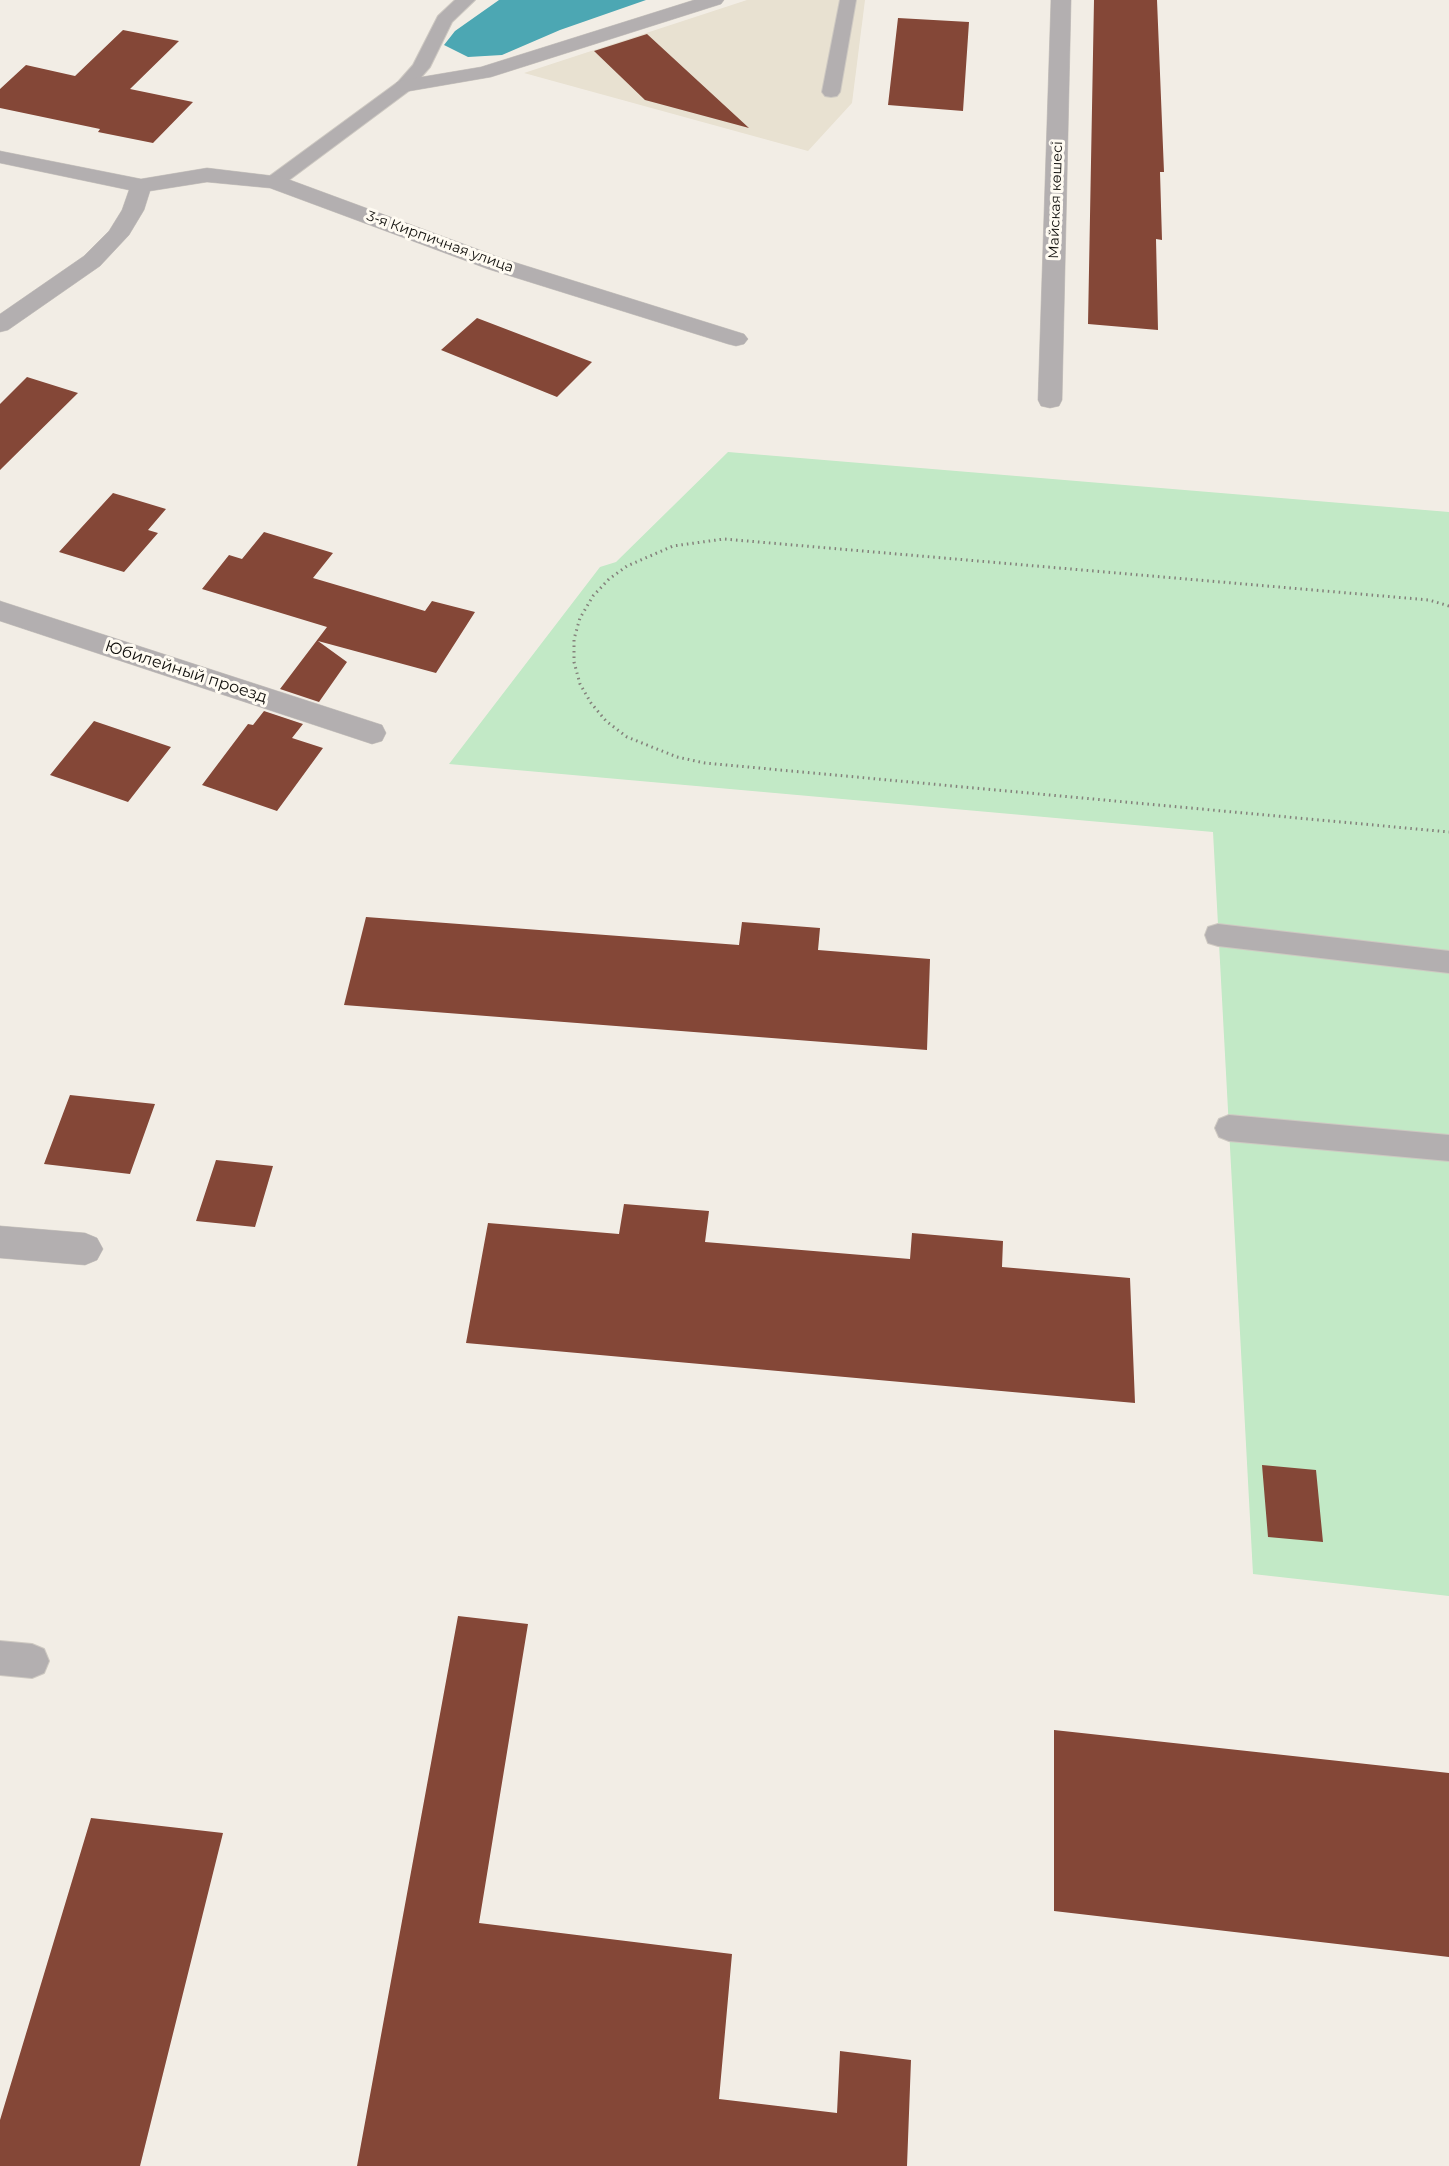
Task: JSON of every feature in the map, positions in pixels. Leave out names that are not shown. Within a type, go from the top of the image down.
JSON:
[{"type":"street","points":[[404,86],[484,74],[714,0]]},
{"type":"street","name":"Майская көшесі","points":[[1050,400],[1061,0]]},
{"type":"street","name":"3-я Кирпичная улица","points":[[0,157],[141,186],[207,175],[239,176],[274,182],[496,264],[736,339]]},
{"type":"street","points":[[0,325],[92,261],[118,235],[133,210],[141,186]]},
{"type":"street","name":"Юбилейный проезд","points":[[0,611],[372,733]]},
{"type":"street","points":[[0,1242],[85,1250]]},
{"type":"lane","points":[[274,182],[404,86],[421,67],[444,20],[456,7],[467,0]]},
{"type":"lane","points":[[831,92],[848,0]]},
{"type":"lane","points":[[1218,935],[1449,962]]},
{"type":"lane","points":[[1229,1128],[1449,1148]]},
{"type":"path","points":[[1449,606],[1429,600],[724,539],[698,541],[665,549],[627,566],[609,579],[593,596],[580,618],[574,639],[574,662],[580,684],[606,721],[627,736],[650,748],[677,758],[705,763],[1449,832]]},
{"type":"shaded area","points":[[747,0],[865,0],[852,103],[808,151],[524,73]]},
{"type":"green space","points":[[728,452],[1449,512],[1449,1596],[1253,1574],[1213,832],[449,764],[600,567],[616,562]]},
{"type":"water","points":[[499,0],[646,0],[560,30],[502,55],[468,57],[444,45],[455,31]]},
{"type":"building","points":[[1094,0],[1157,0],[1164,172],[1160,172],[1162,240],[1156,239],[1158,330],[1088,324]]},
{"type":"building","points":[[898,18],[969,22],[963,111],[888,105]]},
{"type":"building","points":[[123,30],[179,41],[130,89],[193,102],[153,143],[98,132],[100,129],[0,108],[0,89],[26,65],[75,76]]},
{"type":"building","points":[[647,34],[749,128],[645,100],[594,51]]},
{"type":"building","points":[[477,318],[592,362],[557,397],[441,350]]},
{"type":"building","points":[[27,377],[78,393],[0,470],[0,404]]},
{"type":"building","points":[[113,493],[166,509],[148,530],[158,533],[124,572],[59,552]]},
{"type":"building","points":[[264,532],[333,553],[313,578],[425,611],[432,601],[475,612],[436,673],[318,641],[347,662],[319,702],[280,689],[327,627],[202,589],[229,555],[242,559]]},
{"type":"building","points":[[264,711],[303,724],[292,738],[323,748],[277,811],[202,785],[248,724],[253,725]]},
{"type":"building","points":[[94,721],[171,747],[128,802],[50,775]]},
{"type":"building","points":[[366,917],[739,945],[742,922],[820,928],[818,950],[930,959],[927,1050],[344,1005]]},
{"type":"building","points":[[70,1095],[155,1104],[130,1174],[44,1164]]},
{"type":"building","points":[[216,1160],[273,1166],[255,1227],[196,1221]]},
{"type":"building","points":[[624,1204],[709,1211],[705,1242],[910,1259],[912,1233],[1003,1241],[1002,1267],[1130,1278],[1135,1403],[466,1343],[488,1223],[619,1234]]},
{"type":"building","points":[[1262,1465],[1316,1470],[1323,1542],[1268,1537]]},
{"type":"building","points":[[458,1616],[528,1624],[479,1923],[732,1954],[719,2099],[837,2113],[840,2051],[911,2060],[907,2166],[357,2166]]},
{"type":"building","points":[[1054,1730],[1449,1773],[1449,1957],[1054,1911]]},
{"type":"building","points":[[91,1818],[223,1833],[140,2166],[0,2166],[0,2120]]}]
